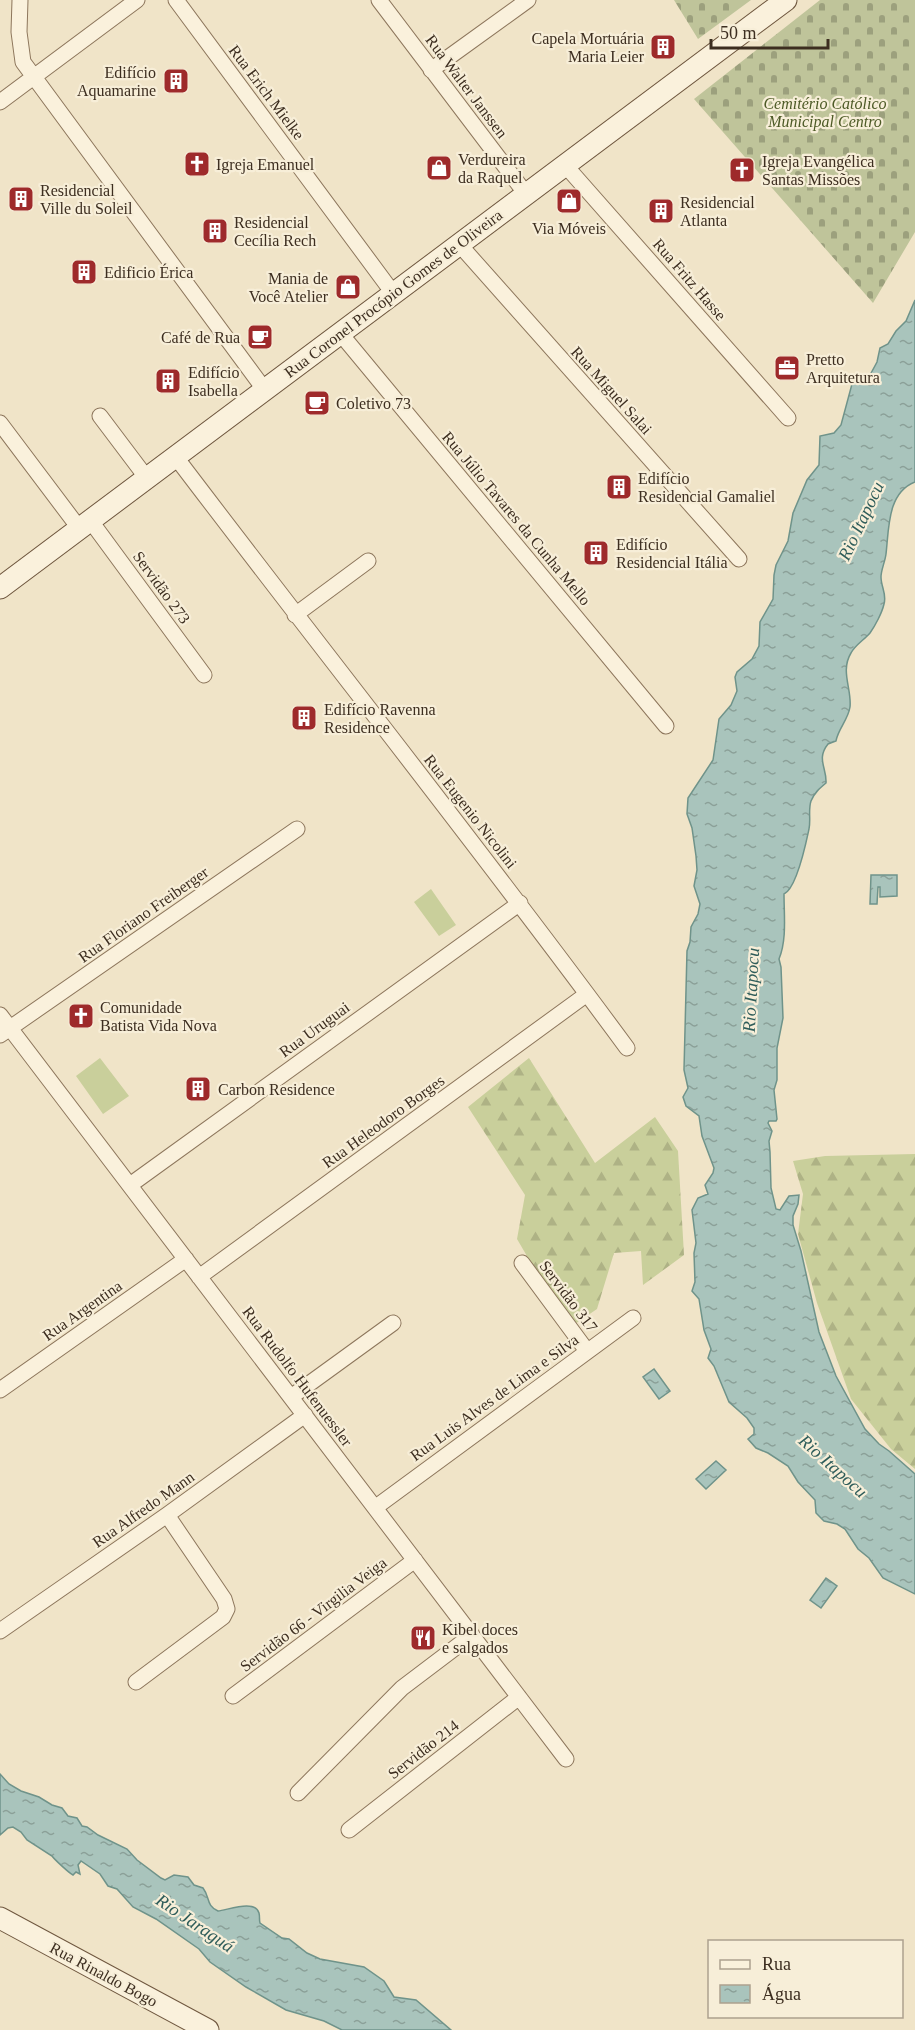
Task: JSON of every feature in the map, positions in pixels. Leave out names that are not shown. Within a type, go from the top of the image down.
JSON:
[{"type":"main road","name":"Rua Coronel Procópio Gomes de Oliveira","points":[[0,588],[786,0]]},
{"type":"main road","name":"Rua Rinaldo Bogo","points":[[2,1921],[208,2030]]},
{"type":"street","points":[[20,0],[20,49],[23,62],[264,389]]},
{"type":"street","points":[[0,102],[137,0]]},
{"type":"street","name":"Rua Erich Mielke","points":[[176,0],[393,293]]},
{"type":"street","name":"Rua Walter Janssen","points":[[379,0],[526,194]]},
{"type":"street","points":[[431,70],[528,0]]},
{"type":"street","name":"Rua Fritz Hasse","points":[[565,165],[789,418]]},
{"type":"street","name":"Rua Miguel Salai","points":[[459,244],[739,559]]},
{"type":"street","name":"Rua Júlio Tavares da Cunha Mello","points":[[340,333],[666,726]]},
{"type":"street","points":[[100,416],[146,477]]},
{"type":"street","name":"Servidão 273","points":[[0,423],[204,675]]},
{"type":"street","name":"Rua Eugenio Nicolini","points":[[175,456],[295,615],[520,903],[627,1048]]},
{"type":"street","points":[[295,615],[368,561]]},
{"type":"street","name":"Rua Floriano Freiberger","points":[[5,1032],[297,829]]},
{"type":"street","name":"Rua Uruguai","points":[[130,1185],[520,903]]},
{"type":"street","name":"Rua Heleodoro Borges","points":[[199,1277],[587,993]]},
{"type":"street","name":"Rua Rudolfo Hufenuessler","points":[[0,1015],[5,1032],[130,1185],[566,1759]]},
{"type":"street","name":"Rua Argentina","points":[[0,1390],[186,1259]]},
{"type":"street","name":"Servidão 317","points":[[522,1263],[587,1351]]},
{"type":"street","name":"Rua Luis Alves de Lima e Silva","points":[[376,1507],[633,1318]]},
{"type":"street","points":[[291,1397],[393,1323]]},
{"type":"street","name":"Rua Alfredo Mann","points":[[0,1631],[167,1515],[305,1414]]},
{"type":"street","points":[[136,1682],[223,1617],[227,1609],[224,1599],[167,1515]]},
{"type":"street","name":"Servidão 66 - Virgilia Veiga","points":[[233,1696],[415,1560]]},
{"type":"street","points":[[298,1792],[402,1688],[472,1635]]},
{"type":"street","name":"Servidão 214","points":[[349,1830],[519,1696]]},
{"type":"green space","points":[[674,0],[751,0],[698,39]]},
{"type":"green space","name":"Cemitério Católico Municipal Centro","points":[[820,0],[915,0],[915,232],[873,303],[694,99]]},
{"type":"green space","points":[[431,889],[456,925],[439,936],[414,902]]},
{"type":"green space","points":[[100,1058],[129,1096],[103,1114],[76,1076]]},
{"type":"green space","points":[[529,1058],[595,1163],[655,1117],[678,1151],[684,1255],[643,1285],[641,1251],[614,1253],[597,1309],[569,1328],[517,1239],[525,1195],[468,1107]]},
{"type":"green space","points":[[915,1154],[915,1469],[891,1449],[851,1399],[817,1303],[798,1234],[803,1194],[793,1161],[825,1156]]},
{"type":"water","name":"Rio Itapocu","points":[[915,300],[915,482],[899,494],[894,503],[881,574],[885,597],[883,608],[868,636],[855,647],[848,660],[846,673],[850,700],[849,712],[836,741],[828,744],[823,754],[826,783],[815,793],[811,801],[809,829],[800,864],[793,883],[784,894],[784,936],[779,959],[783,1018],[777,1048],[777,1080],[774,1090],[777,1119],[768,1123],[772,1131],[769,1141],[771,1188],[776,1209],[780,1210],[789,1196],[799,1195],[793,1225],[819,1332],[836,1376],[865,1429],[915,1474],[915,1594],[883,1578],[869,1558],[858,1549],[845,1529],[837,1524],[824,1521],[816,1513],[815,1500],[798,1482],[788,1466],[756,1448],[748,1439],[754,1434],[754,1428],[747,1418],[729,1402],[714,1366],[708,1358],[711,1349],[704,1330],[699,1299],[692,1291],[695,1282],[696,1243],[692,1210],[698,1198],[708,1194],[705,1185],[714,1168],[702,1136],[699,1116],[686,1106],[683,1097],[688,1088],[684,1070],[687,951],[691,927],[700,904],[694,886],[697,870],[692,828],[687,814],[688,798],[713,760],[719,719],[731,705],[737,691],[735,677],[737,672],[752,659],[759,646],[760,622],[773,599],[776,565],[788,541],[793,513],[807,480],[819,465],[820,436],[834,433],[841,425],[852,384],[870,375],[877,362],[880,348],[888,344],[906,321]]},
{"type":"water","points":[[871,875],[897,875],[897,896],[880,897],[880,887],[878,887],[877,904],[870,904]]},
{"type":"water","points":[[654,1369],[670,1391],[659,1399],[643,1377]]},
{"type":"water","points":[[716,1461],[726,1470],[706,1489],[696,1479]]},
{"type":"water","points":[[826,1578],[837,1586],[821,1608],[810,1600]]},
{"type":"water","name":"Rio Jaraguá","points":[[0,1774],[9,1784],[62,1808],[68,1816],[77,1818],[82,1826],[127,1849],[137,1860],[161,1878],[165,1880],[174,1875],[188,1877],[194,1885],[203,1888],[214,1909],[218,1911],[241,1906],[252,1907],[259,1913],[260,1923],[282,1938],[289,1939],[307,1953],[320,1959],[364,1967],[384,1981],[394,1997],[416,2000],[451,2030],[342,2030],[324,2021],[286,2010],[246,1987],[210,1962],[199,1949],[156,1919],[133,1907],[117,1889],[108,1886],[100,1874],[81,1861],[78,1865],[80,1874],[76,1872],[73,1875],[13,1827],[0,1835]]},
{"type":"place","name":"Capela Mortuária Maria Leier","points":[[663,47]]},
{"type":"place","name":"Edifício Aquamarine","points":[[176,81]]},
{"type":"place","name":"Igreja Emanuel","points":[[197,164]]},
{"type":"place","name":"Verdureira da Raquel","points":[[439,168]]},
{"type":"place","name":"Igreja Evangélica Santas Missões","points":[[742,170]]},
{"type":"place","name":"Residencial Ville du Soleil","points":[[21,199]]},
{"type":"place","name":"Via Móveis","points":[[569,201]]},
{"type":"place","name":"Residencial Atlanta","points":[[661,211]]},
{"type":"place","name":"Residencial Cecília Rech","points":[[215,231]]},
{"type":"place","name":"Edificio Érica","points":[[84,272]]},
{"type":"place","name":"Mania de Você Atelier","points":[[348,287]]},
{"type":"place","name":"Café de Rua","points":[[260,337]]},
{"type":"place","name":"Pretto Arquitetura","points":[[787,368]]},
{"type":"place","name":"Edifício Isabella","points":[[168,381]]},
{"type":"place","name":"Coletivo 73","points":[[317,403]]},
{"type":"place","name":"Edifício Residencial Gamaliel","points":[[619,487]]},
{"type":"place","name":"Edifício Residencial Itália","points":[[596,553]]},
{"type":"place","name":"Edifício Ravenna Residence","points":[[304,718]]},
{"type":"place","name":"Comunidade Batista Vida Nova","points":[[81,1016]]},
{"type":"place","name":"Carbon Residence","points":[[198,1089]]},
{"type":"place","name":"Kibel doces e salgados","points":[[423,1638]]}]
